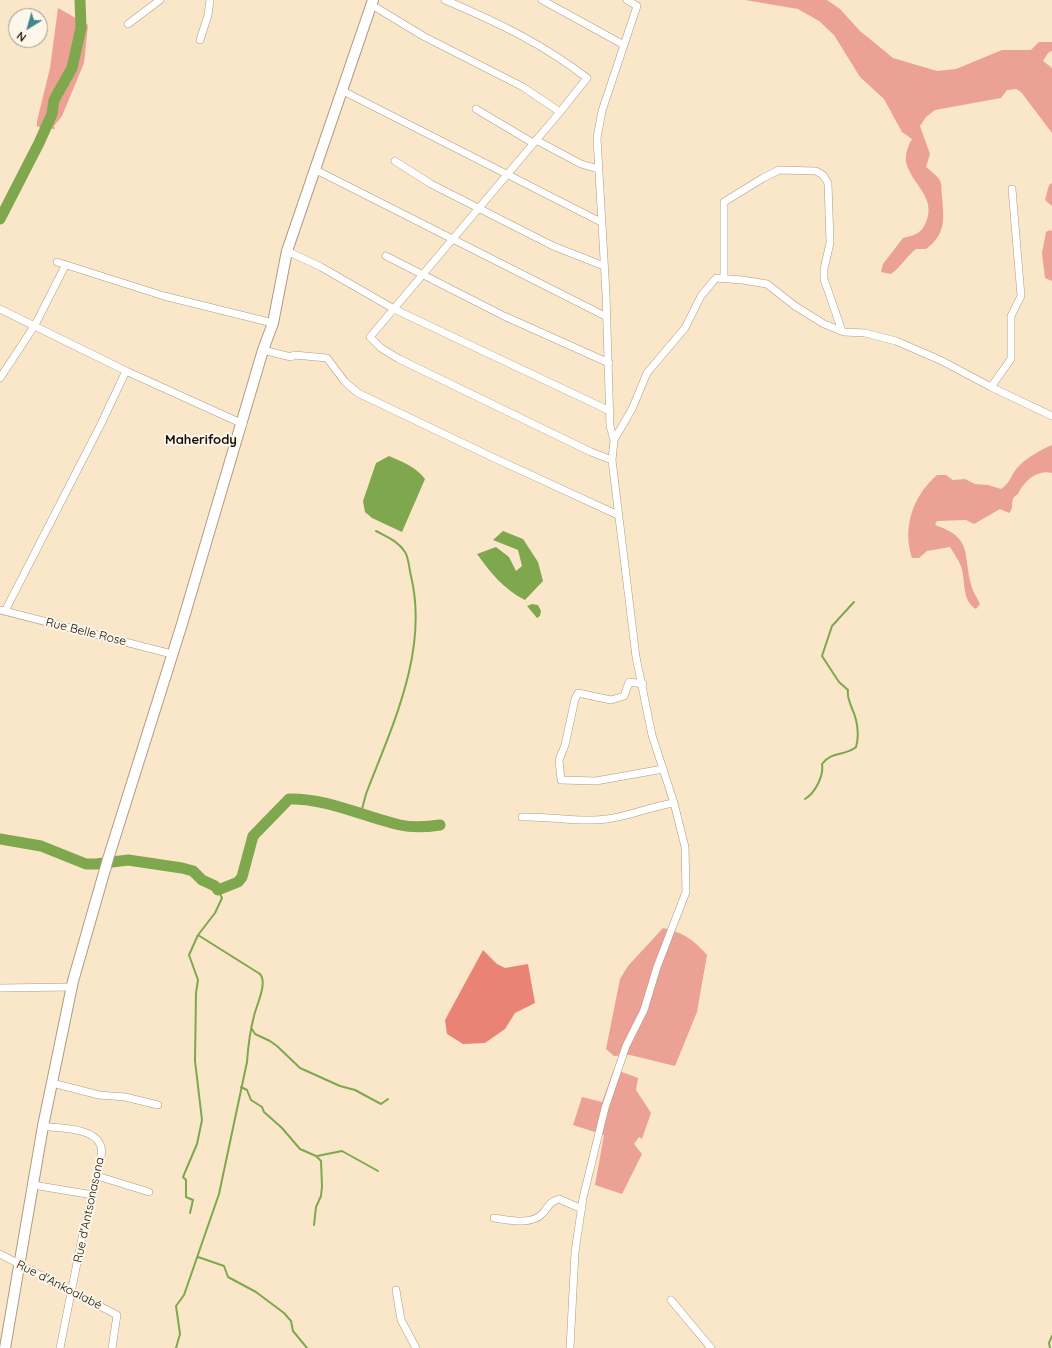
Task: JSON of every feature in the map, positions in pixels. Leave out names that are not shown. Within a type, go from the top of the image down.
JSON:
[{"type":"street","points":[[128,24],[160,0]]},
{"type":"street","points":[[200,40],[208,15],[210,0]]},
{"type":"street","points":[[445,0],[524,36],[560,57],[587,78],[480,209],[370,338],[381,348],[399,359],[584,449],[612,460]]},
{"type":"street","points":[[542,0],[624,45]]},
{"type":"street","points":[[570,1348],[575,1252],[582,1209],[605,1108],[626,1046],[644,1010],[657,967],[686,892],[685,847],[674,802],[652,734],[636,657],[612,460],[614,440],[610,426],[607,317],[596,138],[602,111],[637,6],[627,0]]},
{"type":"street","points":[[5,1348],[42,1126],[72,987],[108,859],[243,424],[263,350],[274,323],[287,251],[372,3],[423,36],[523,87],[560,112]]},
{"type":"street","points":[[343,91],[601,222]]},
{"type":"street","points":[[476,109],[581,164],[598,169]]},
{"type":"street","points":[[394,161],[431,184],[553,246],[604,266]]},
{"type":"street","points":[[316,170],[607,317]]},
{"type":"street","points":[[724,278],[724,202],[779,170],[816,171],[823,175],[828,183],[830,243],[824,269],[824,279],[842,331]]},
{"type":"street","points":[[991,387],[1011,359],[1011,316],[1021,296],[1012,189]]},
{"type":"street","points":[[287,251],[321,267],[394,309],[610,411]]},
{"type":"street","points":[[386,256],[504,316],[609,363]]},
{"type":"street","points":[[57,262],[65,266],[164,296],[274,323]]},
{"type":"street","points":[[0,378],[35,325],[65,266]]},
{"type":"street","points":[[614,440],[632,409],[647,373],[685,328],[701,296],[716,278],[766,284],[795,306],[824,324],[842,331],[865,333],[896,341],[940,360],[991,387],[1052,416]]},
{"type":"street","points":[[0,309],[126,371],[243,424]]},
{"type":"street","points":[[263,350],[291,357],[294,355],[327,358],[344,382],[358,393],[618,515]]},
{"type":"street","points":[[2,610],[101,424],[126,371]]},
{"type":"street","name":"Rue Belle Rose","points":[[2,610],[172,654]]},
{"type":"street","points":[[642,684],[629,682],[624,696],[611,700],[578,693],[575,698],[565,745],[559,760],[561,780],[596,781],[663,769]]},
{"type":"street","points":[[522,817],[542,816],[594,820],[632,814],[652,806],[674,802]]},
{"type":"street","points":[[0,983],[8,985],[72,987]]},
{"type":"street","points":[[0,988],[8,985]]},
{"type":"street","points":[[52,1082],[99,1095],[125,1097],[158,1105]]},
{"type":"street","name":"Rue d'Antsonasona","points":[[42,1126],[88,1133],[100,1142],[102,1148],[101,1160],[71,1291],[60,1348]]},
{"type":"street","points":[[97,1176],[149,1192]]},
{"type":"street","points":[[33,1185],[93,1195]]},
{"type":"street","points":[[494,1218],[525,1222],[542,1214],[551,1201],[559,1199],[582,1209]]},
{"type":"street","name":"Rue d'Ankoalabé","points":[[0,1254],[117,1315],[112,1348]]},
{"type":"street","points":[[396,1290],[401,1320],[416,1348]]},
{"type":"street","points":[[671,1300],[711,1348]]},
{"type":"shaded area","points":[[745,0],[827,0],[840,9],[860,31],[893,58],[937,71],[956,69],[1002,50],[1031,50],[1039,42],[1052,42],[1052,51],[1048,53],[1043,61],[1052,68],[1052,133],[1021,92],[1016,89],[1007,90],[1001,98],[935,110],[926,117],[920,126],[930,154],[926,167],[937,176],[941,183],[943,212],[942,226],[937,238],[926,249],[916,249],[891,274],[881,272],[883,264],[903,238],[920,232],[929,213],[926,198],[909,170],[906,162],[907,150],[912,139],[902,132],[884,99],[860,77],[834,35],[819,21],[798,9]]},
{"type":"shaded area","points":[[58,8],[88,25],[84,63],[62,116],[54,126],[55,129],[41,128],[37,126],[37,121],[50,68]]},
{"type":"shaded area","points":[[1052,183],[1052,206],[1045,200],[1049,185]]},
{"type":"shaded area","points":[[1050,230],[1052,231],[1052,281],[1045,278],[1042,253],[1046,232]]},
{"type":"shaded area","points":[[1052,445],[1052,473],[1047,472],[1032,476],[1012,501],[1012,508],[1009,513],[1000,509],[974,524],[966,520],[937,521],[935,525],[956,535],[961,541],[966,555],[973,592],[980,604],[976,609],[968,601],[961,566],[950,547],[927,551],[919,558],[912,558],[908,535],[909,524],[916,502],[929,483],[937,475],[946,475],[953,480],[965,479],[975,484],[988,485],[1001,489],[1007,484],[1016,469],[1022,463]]},
{"type":"shaded area","points":[[389,456],[413,468],[425,479],[402,532],[372,518],[365,512],[363,501],[376,463]]},
{"type":"shaded area","points":[[503,531],[523,539],[538,562],[543,581],[525,600],[504,586],[477,554],[496,547],[509,557],[516,571],[522,566],[518,550],[493,540]]},
{"type":"shaded area","points":[[532,604],[538,605],[541,611],[540,616],[537,618],[527,606]]},
{"type":"shaded area","points":[[663,928],[688,937],[707,955],[697,1012],[675,1066],[630,1055],[614,1056],[606,1049],[620,979],[628,966]]},
{"type":"shaded area","points":[[483,950],[497,964],[505,968],[528,964],[535,1003],[515,1013],[505,1029],[485,1043],[463,1044],[447,1034],[445,1020]]},
{"type":"shaded area","points":[[614,1069],[638,1078],[636,1090],[651,1113],[642,1139],[639,1137],[634,1144],[642,1154],[622,1194],[595,1185],[604,1135],[573,1125],[582,1097],[602,1102]]},
{"type":"waterway","points":[[0,219],[39,143],[52,114],[54,100],[72,68],[81,28],[80,0]]},
{"type":"waterway","points":[[361,813],[366,794],[387,742],[405,688],[412,660],[415,632],[415,604],[406,554],[396,542],[376,531]]},
{"type":"waterway","points":[[805,799],[812,793],[818,784],[822,774],[822,764],[830,757],[848,752],[856,747],[858,737],[857,726],[848,698],[848,690],[839,682],[822,656],[832,626],[854,602]]},
{"type":"waterway","points":[[0,839],[41,846],[86,864],[128,860],[182,868],[193,871],[202,880],[215,886],[218,890],[238,882],[242,877],[253,836],[289,799],[331,805],[386,822],[405,826],[420,827],[440,825]]},
{"type":"waterway","points":[[176,1348],[180,1334],[176,1306],[184,1295],[219,1194],[247,1062],[251,1027],[261,995],[263,983],[260,974],[198,935],[215,913],[222,898],[218,890]]},
{"type":"waterway","points":[[190,1213],[193,1200],[186,1197],[186,1180],[183,1177],[197,1144],[202,1120],[195,1061],[196,993],[198,980],[189,955],[198,935]]},
{"type":"waterway","points":[[252,1029],[255,1034],[277,1046],[300,1068],[340,1086],[355,1090],[381,1104],[388,1099]]},
{"type":"waterway","points":[[241,1087],[247,1090],[251,1100],[262,1107],[264,1112],[282,1128],[300,1149],[316,1156],[321,1161],[321,1196],[316,1207],[314,1225]]},
{"type":"waterway","points":[[317,1156],[342,1151],[378,1171]]},
{"type":"waterway","points":[[198,1257],[224,1266],[228,1277],[256,1292],[284,1313],[291,1321],[293,1331],[307,1348]]},
{"type":"waterway","points":[[1050,1348],[1049,1343],[1052,1336]]},
{"type":"district","name":"Maherifody","points":[[201,440]]}]
